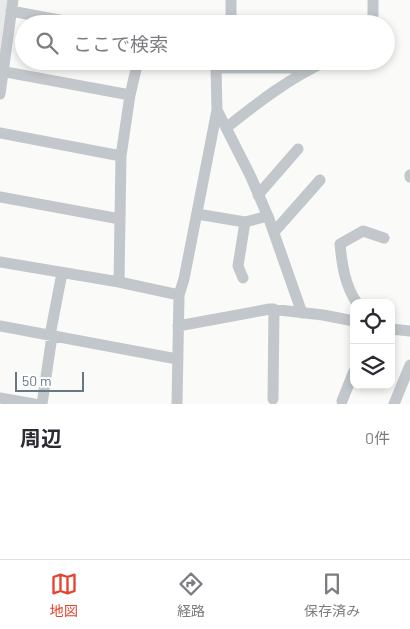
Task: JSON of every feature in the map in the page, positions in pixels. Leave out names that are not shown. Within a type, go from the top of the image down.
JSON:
[{"type":"street","points":[[231,0],[231,15]]},
{"type":"street","points":[[373,0],[373,15]]},
{"type":"street","points":[[0,94],[12,6],[46,15]]},
{"type":"street","points":[[119,282],[121,156],[130,95],[136,70]]},
{"type":"street","points":[[177,404],[178,295],[184,279],[217,110],[217,70]]},
{"type":"street","points":[[226,128],[305,70]]},
{"type":"street","points":[[2,71],[130,95]]},
{"type":"street","points":[[217,110],[268,216],[302,312]]},
{"type":"street","points":[[0,133],[121,156]]},
{"type":"street","points":[[258,195],[298,149]]},
{"type":"street","points":[[274,232],[320,180]]},
{"type":"street","points":[[0,197],[120,219]]},
{"type":"street","points":[[197,214],[245,222],[268,216]]},
{"type":"street","points":[[243,278],[238,266],[245,222]]},
{"type":"street","points":[[354,299],[350,294],[342,264],[340,244],[363,231],[384,238]]},
{"type":"street","points":[[0,262],[119,282],[178,295]]},
{"type":"street","points":[[42,404],[52,336],[51,330],[62,273]]},
{"type":"street","points":[[178,326],[274,310],[302,312],[350,320]]},
{"type":"street","points":[[273,399],[274,310]]},
{"type":"street","points":[[0,326],[177,360]]},
{"type":"street","points":[[395,329],[410,331]]},
{"type":"street","points":[[394,404],[410,365]]},
{"type":"street","points":[[342,402],[350,381]]},
{"type":"street","points":[[0,398],[34,404]]},
{"type":"shaded area","points":[[0,0],[8,0],[0,65]]}]
